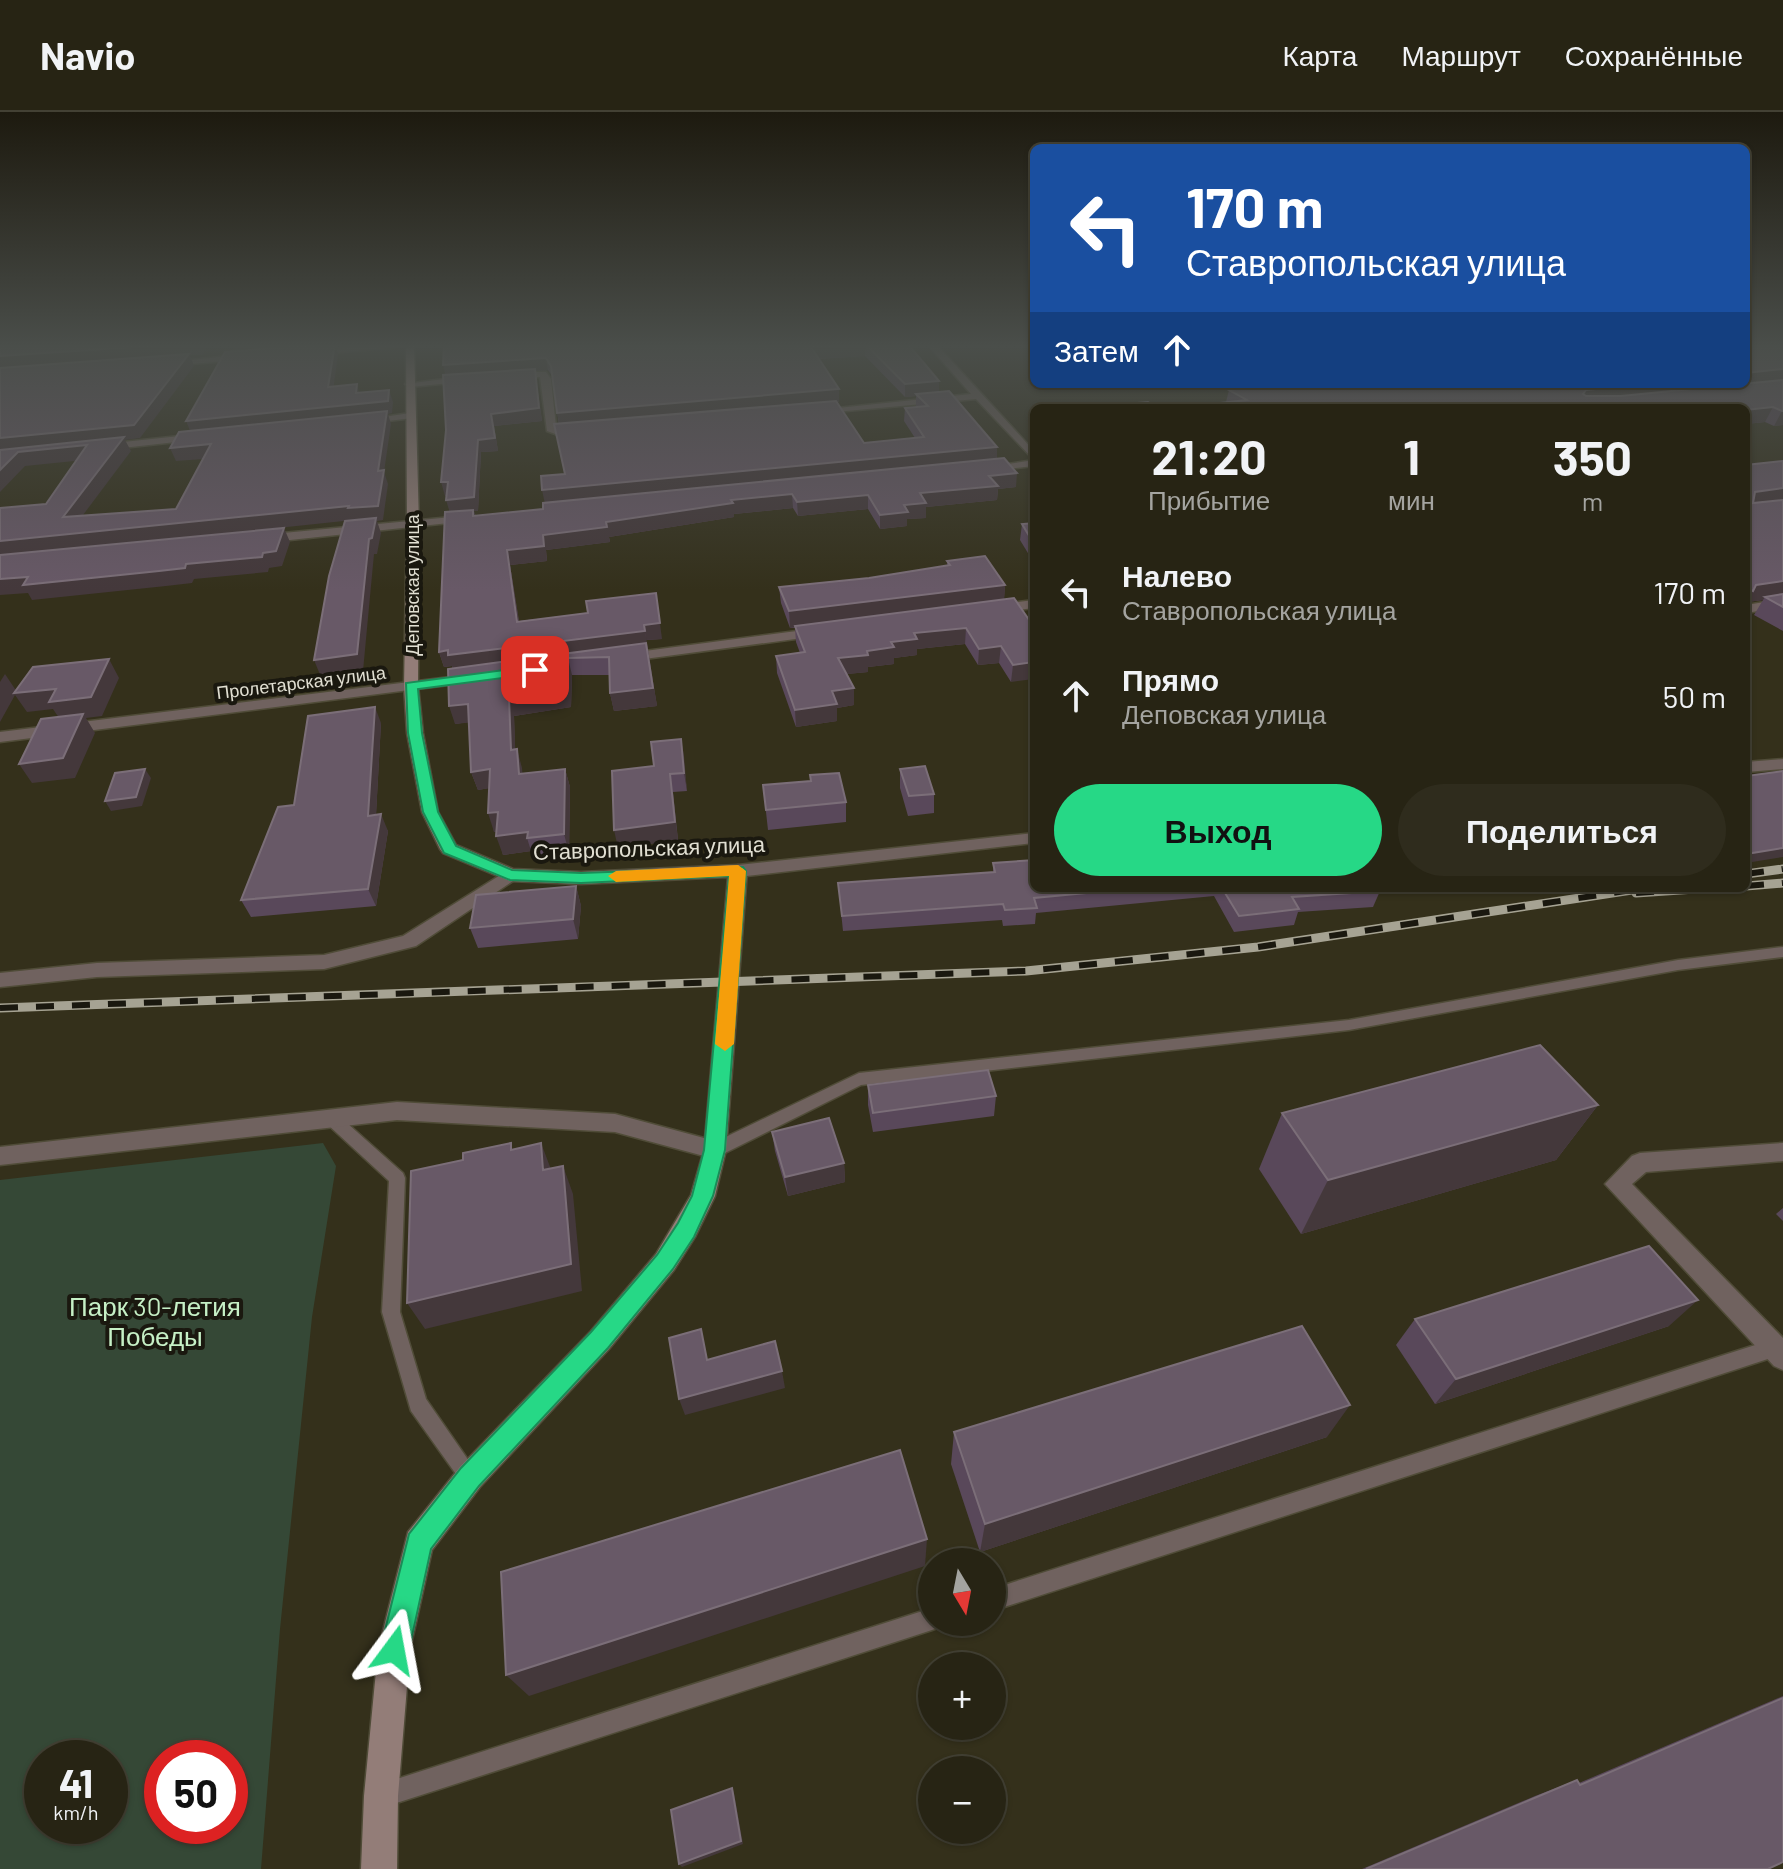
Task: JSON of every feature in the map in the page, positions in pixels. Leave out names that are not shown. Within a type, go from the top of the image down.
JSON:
[{"type":"main road","name":"Деповская улица","points":[[410,426],[413,524],[411,686],[415,733],[430,812],[449,849],[510,875]]},
{"type":"main road","name":"Ставропольская улица","points":[[510,875],[581,878],[738,871]]},
{"type":"main road","points":[[379,1869],[381,1796],[394,1650],[419,1543],[470,1477],[600,1340],[665,1262],[703,1196],[715,1150],[738,871]]},
{"type":"street","points":[[551,426],[558,432],[590,431]]},
{"type":"street","points":[[1006,426],[1030,455]]},
{"type":"street","points":[[95,448],[205,437]]},
{"type":"street","points":[[972,469],[1030,461]]},
{"type":"street","points":[[254,539],[490,516]]},
{"type":"street","points":[[1750,608],[1783,603]]},
{"type":"street","points":[[972,612],[1030,605]]},
{"type":"street","points":[[613,659],[831,630]]},
{"type":"street","name":"Пролетарская улица","points":[[0,737],[489,676]]},
{"type":"street","points":[[1750,767],[1783,764]]},
{"type":"street","name":"Ставропольская улица","points":[[738,871],[1030,838]]},
{"type":"street","name":"Ставропольская улица","points":[[0,980],[97,970],[324,962],[409,941],[510,875]]},
{"type":"street","points":[[0,1156],[397,1111],[615,1123],[715,1150]]},
{"type":"street","points":[[1778,1353],[1617,1184],[1640,1163],[1783,1152]]},
{"type":"lane","points":[[715,1150],[859,1079],[1349,1025],[1678,965],[1783,952]]},
{"type":"lane","points":[[332,1119],[397,1178],[391,1312],[418,1404],[470,1477]]},
{"type":"lane","points":[[1006,1596],[1778,1353]]},
{"type":"lane","points":[[381,1796],[918,1623]]},
{"type":"green space","name":"Парк 30-летия Победы","points":[[323,1143],[336,1166],[312,1317],[280,1629],[261,1869],[0,1869],[0,1180]]},
{"type":"building","points":[[0,426],[124,426],[0,438]]},
{"type":"building","points":[[238,426],[385,426],[378,471],[384,470],[378,506],[349,506],[0,541],[0,508],[46,504],[87,445],[18,452],[0,470],[0,450],[124,437],[63,517],[176,509],[211,444],[170,448],[179,432]]},
{"type":"building","points":[[446,426],[493,426],[495,438],[478,440],[474,497],[446,500],[448,482],[441,482]]},
{"type":"building","points":[[554,426],[853,426],[864,443],[924,437],[917,426],[979,426],[997,447],[542,490],[541,476],[565,474]]},
{"type":"building","points":[[1004,458],[1017,473],[989,476],[998,486],[920,493],[926,503],[904,505],[908,512],[880,515],[868,495],[797,502],[792,494],[731,500],[733,503],[606,522],[607,527],[543,535],[544,546],[507,550],[517,622],[588,613],[586,601],[656,593],[660,623],[644,625],[645,631],[448,655],[448,650],[439,652],[445,512],[473,510],[473,516],[543,509],[543,503]]},
{"type":"building","points":[[1783,461],[1783,488],[1755,492],[1753,503],[1783,500],[1783,581],[1756,585],[1753,591],[1750,589],[1750,465]]},
{"type":"building","points":[[376,518],[372,538],[369,539],[357,654],[314,660],[329,576],[345,521]]},
{"type":"building","points":[[1030,523],[1030,537],[1022,524]]},
{"type":"building","points":[[284,528],[276,551],[263,553],[262,557],[23,585],[28,577],[0,579],[0,555]]},
{"type":"building","points":[[985,556],[1005,585],[789,611],[779,587],[869,578]]},
{"type":"building","points":[[1783,594],[1783,607],[1765,597]]},
{"type":"building","points":[[1014,598],[1030,621],[1030,663],[1013,665],[1001,646],[979,649],[966,628],[914,633],[917,639],[891,642],[894,647],[867,651],[868,655],[838,658],[854,688],[832,691],[837,704],[795,710],[776,656],[805,652],[795,626]]},
{"type":"building","points":[[646,643],[653,688],[610,693],[609,657],[568,658],[567,690],[509,698],[511,750],[517,749],[519,774],[565,769],[564,834],[527,838],[528,832],[496,836],[498,812],[488,813],[490,769],[471,772],[468,704],[449,706],[448,669]]},
{"type":"building","points":[[109,659],[91,697],[49,702],[56,689],[14,693],[33,667]]},
{"type":"building","points":[[375,707],[368,816],[381,814],[368,889],[241,900],[278,807],[294,805],[308,716]]},
{"type":"building","points":[[83,714],[63,758],[19,764],[41,719]]},
{"type":"building","points":[[681,739],[684,773],[670,774],[675,822],[614,830],[612,771],[654,766],[651,742]]},
{"type":"building","points":[[925,766],[934,794],[909,796],[900,769]]},
{"type":"building","points":[[145,769],[136,797],[105,801],[115,773]]},
{"type":"building","points":[[1783,771],[1783,848],[1750,853],[1750,775]]},
{"type":"building","points":[[839,773],[846,802],[766,810],[763,785],[811,781],[810,775]]},
{"type":"building","points":[[1030,860],[1030,892],[1097,892],[1034,898],[1037,908],[1005,910],[1003,904],[842,916],[838,883],[995,872],[993,863]]},
{"type":"building","points":[[576,886],[573,919],[470,928],[476,895]]},
{"type":"building","points":[[1224,892],[1365,892],[1292,897],[1299,909],[1239,916]]},
{"type":"building","points":[[1540,1045],[1598,1105],[1328,1180],[1282,1113]]},
{"type":"building","points":[[988,1070],[996,1096],[873,1113],[868,1085]]},
{"type":"building","points":[[829,1118],[844,1163],[785,1177],[772,1132]]},
{"type":"building","points":[[511,1143],[511,1150],[541,1143],[543,1170],[563,1166],[571,1264],[407,1303],[411,1171],[463,1160],[463,1153]]},
{"type":"building","points":[[1649,1246],[1698,1300],[1456,1379],[1415,1319]]},
{"type":"building","points":[[1302,1326],[1350,1405],[985,1524],[954,1432]]},
{"type":"building","points":[[701,1329],[707,1360],[775,1341],[782,1371],[679,1399],[669,1338]]},
{"type":"building","points":[[900,1450],[927,1539],[506,1675],[501,1572]]},
{"type":"building","points":[[1783,1698],[1783,1862],[1768,1869],[1366,1869],[1577,1780],[1580,1785]]},
{"type":"building","points":[[732,1788],[741,1841],[679,1864],[671,1810]]},
{"type":"railway","points":[[1750,873],[1783,869]]},
{"type":"railway","points":[[1750,886],[1783,883]]},
{"type":"railway","points":[[0,1008],[1026,971],[1258,947],[1619,892]]},
{"type":"railway","points":[[1636,893],[1651,892]]},
{"type":"slow traffic","points":[[616,876],[738,871],[725,1044]]},
{"type":"route","points":[[394,1650],[419,1543],[470,1477],[600,1340],[665,1262],[703,1196],[715,1150],[738,871],[581,878],[510,875],[449,849],[430,812],[415,733],[411,686],[535,670]]}]
